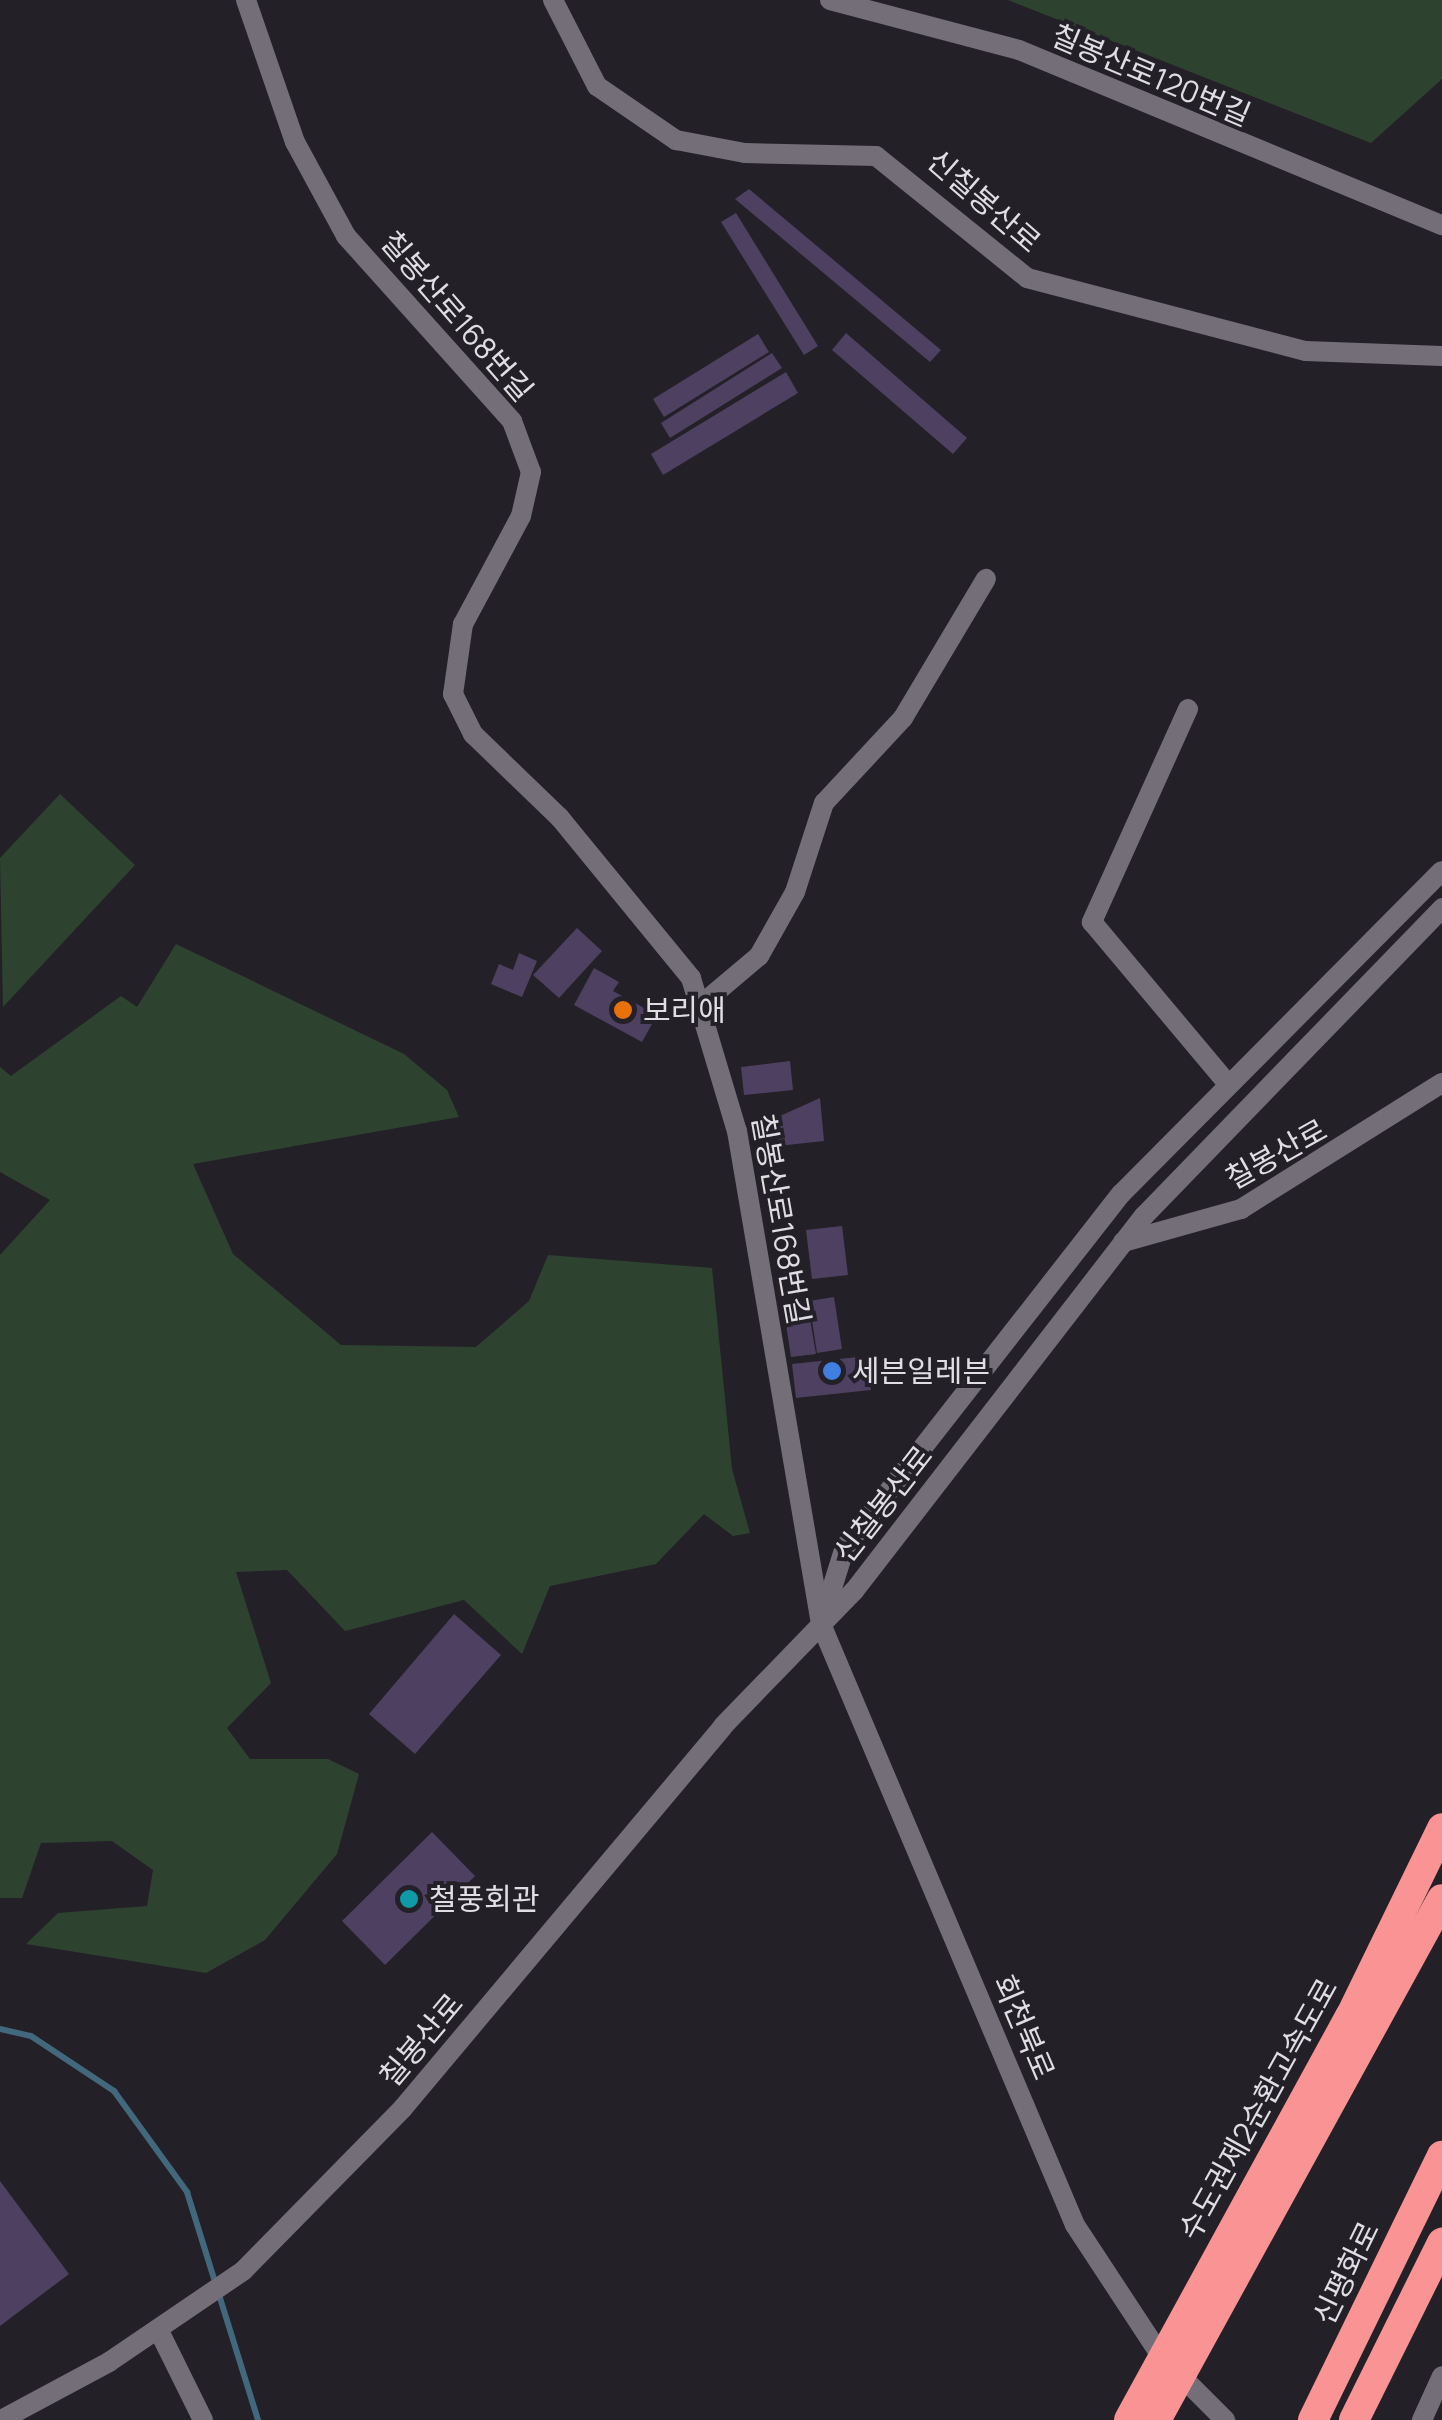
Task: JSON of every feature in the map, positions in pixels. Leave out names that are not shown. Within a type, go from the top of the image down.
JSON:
[{"type":"highway","name":"수도권제2순환고속도로","points":[[1211,2291],[1442,1828]]},
{"type":"highway","name":"수도권제2순환고속도로","points":[[1141,2414],[1442,1899]]},
{"type":"highway","name":"신평화로","points":[[1313,2420],[1442,2156]]},
{"type":"highway","points":[[1354,2420],[1442,2243]]},
{"type":"street","name":"칠봉산로168번길","points":[[246,0],[296,142],[346,236],[512,421],[531,472],[521,516],[463,624],[454,694],[473,734],[560,818],[681,962],[702,1004],[737,1131],[820,1624]]},
{"type":"street","name":"신칠봉산로","points":[[553,0],[596,86],[676,140],[745,153],[876,156],[1026,278],[1306,350],[1442,356]]},
{"type":"street","name":"칠봉산로120번길","points":[[830,0],[1020,50],[1442,225]]},
{"type":"street","points":[[702,1004],[760,956],[795,892],[824,803],[903,718],[986,580]]},
{"type":"street","points":[[1188,709],[1092,922],[1228,1084]]},
{"type":"street","name":"신칠봉산로","points":[[820,1624],[844,1547],[1121,1194],[1442,871]]},
{"type":"street","name":"신칠봉산로","points":[[820,1624],[1124,1242],[1442,908]]},
{"type":"street","name":"칠봉산로","points":[[1124,1242],[1242,1209],[1442,1084]]},
{"type":"street","name":"칠봉산로","points":[[1,2420],[187,2314],[243,2271],[403,2108],[820,1624]]},
{"type":"street","name":"회천북로","points":[[820,1624],[1075,2225],[1161,2356],[1225,2420]]},
{"type":"street","points":[[158,2331],[203,2420]]},
{"type":"street","points":[[1422,2420],[1442,2376]]},
{"type":"green space","points":[[1008,0],[1442,0],[1442,79],[1371,143]]},
{"type":"green space","points":[[60,794],[135,865],[3,1007],[0,858]]},
{"type":"green space","points":[[176,944],[404,1054],[447,1090],[459,1117],[193,1164],[233,1254],[341,1345],[476,1347],[529,1301],[548,1255],[712,1268],[732,1469],[750,1533],[733,1536],[704,1514],[656,1564],[550,1586],[522,1654],[464,1600],[345,1631],[287,1570],[236,1572],[271,1683],[227,1728],[250,1759],[328,1759],[359,1774],[337,1854],[265,1940],[206,1973],[26,1944],[58,1913],[147,1906],[153,1870],[112,1841],[41,1843],[22,1898],[0,1898],[0,1255],[50,1200],[0,1172],[0,1067],[11,1076],[121,996],[137,1007]]},
{"type":"building","points":[[749,189],[941,350],[930,362],[735,199]]},
{"type":"building","points":[[736,213],[818,346],[804,355],[721,222]]},
{"type":"building","points":[[846,333],[967,438],[953,454],[832,350]]},
{"type":"building","points":[[758,334],[769,352],[664,417],[653,399]]},
{"type":"building","points":[[772,353],[782,368],[670,438],[661,423]]},
{"type":"building","points":[[786,372],[798,393],[663,475],[651,454]]},
{"type":"building","points":[[577,928],[602,951],[559,998],[533,975]]},
{"type":"building","points":[[519,953],[537,961],[522,997],[491,984],[499,964],[513,970]]},
{"type":"building","points":[[594,968],[619,982],[613,991],[657,1015],[642,1042],[574,1005]]},
{"type":"building","points":[[790,1061],[793,1090],[744,1095],[741,1067]]},
{"type":"building","points":[[820,1098],[824,1141],[778,1146],[780,1116]]},
{"type":"building","points":[[842,1226],[848,1275],[812,1279],[806,1230]]},
{"type":"building","points":[[834,1297],[842,1349],[817,1353],[809,1301]]},
{"type":"building","points":[[807,1302],[816,1354],[791,1357],[783,1305]]},
{"type":"building","points":[[867,1356],[871,1390],[796,1398],[792,1364]]},
{"type":"building","points":[[454,1614],[501,1655],[415,1754],[369,1714]]},
{"type":"building","name":"철풍회관","points":[[432,1832],[475,1876],[385,1965],[342,1921]]},
{"type":"building","points":[[0,2181],[69,2274],[0,2326]]},
{"type":"waterway","points":[[0,2029],[31,2036],[114,2091],[187,2192],[258,2420]]},
{"type":"place","name":"보리애","points":[[623,1010]]},
{"type":"place","name":"세븐일레븐","points":[[832,1371]]},
{"type":"place","name":"철풍회관","points":[[409,1899]]}]
